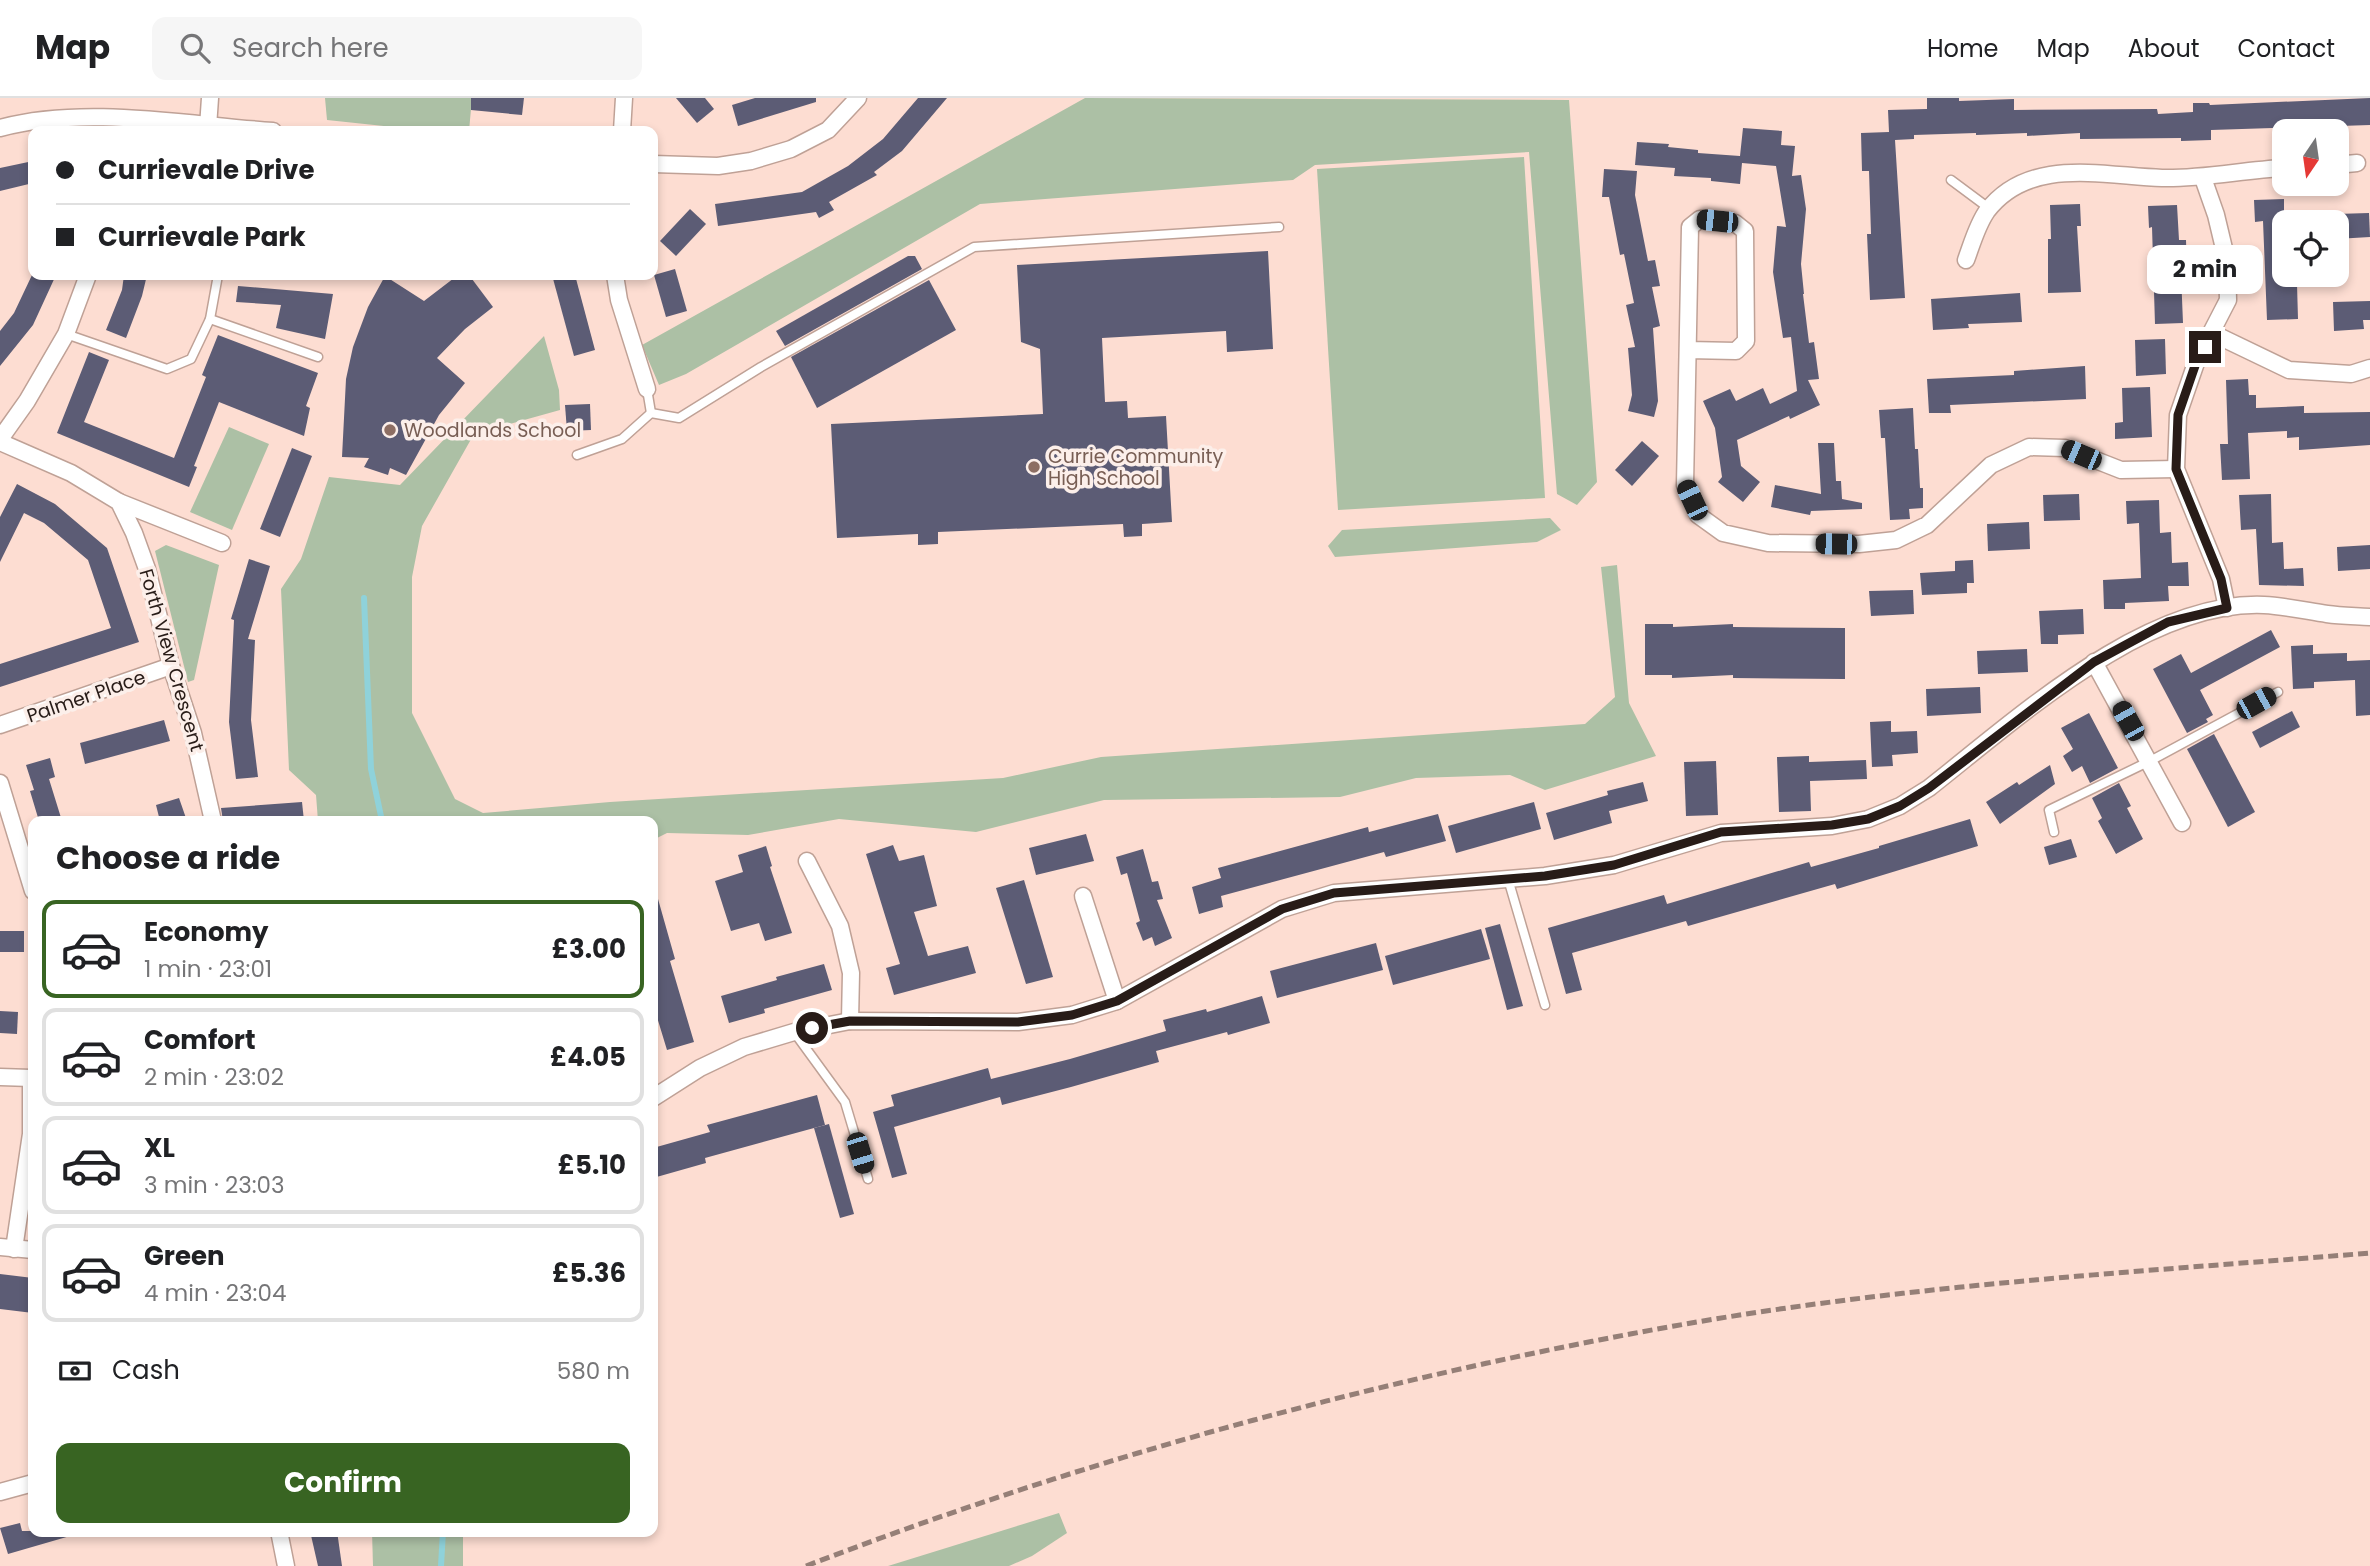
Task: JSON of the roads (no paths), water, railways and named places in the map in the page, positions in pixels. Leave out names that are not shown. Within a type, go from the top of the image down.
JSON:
[{"type":"street","points":[[208,126],[210,98]]},
{"type":"street","points":[[622,126],[624,98]]},
{"type":"street","points":[[658,164],[718,166],[751,161],[791,149],[828,130],[858,98]]},
{"type":"street","points":[[0,128],[52,117],[112,124],[160,122],[198,126]]},
{"type":"street","points":[[2349,164],[2357,163]]},
{"type":"street","points":[[1966,260],[1974,238],[1990,209],[2000,197],[2024,181],[2049,174],[2095,173],[2203,178],[2272,168]]},
{"type":"street","points":[[2203,178],[2216,215],[2227,261],[2228,300],[2197,360],[2178,415],[2176,469],[2221,579],[2227,608]]},
{"type":"street","points":[[1688,350],[1735,351],[1746,341],[1745,231],[1735,223],[1700,219],[1690,227],[1685,485],[1699,515],[1723,533],[1768,543],[1859,544],[1896,540],[1927,525],[1991,465],[2029,447],[2066,448],[2121,470],[2176,469]]},
{"type":"street","points":[[86,280],[66,334],[0,441],[71,473],[119,502],[222,543]]},
{"type":"street","points":[[616,280],[647,389]]},
{"type":"street","points":[[2213,333],[2289,370],[2351,374],[2370,368]]},
{"type":"street","name":"Forth View Crescent","points":[[119,502],[147,569],[171,666],[193,733],[212,816]]},
{"type":"street","points":[[658,1095],[699,1068],[733,1052],[794,1032],[850,1021],[1018,1022],[1072,1015],[1117,1001],[1282,909],[1334,893],[1545,876],[1614,865],[1721,832],[1832,825],[1868,819],[1900,806],[1929,788],[2094,662],[2168,622],[2227,608],[2263,605],[2332,615],[2370,617]]},
{"type":"street","points":[[2094,662],[2182,823]]},
{"type":"street","name":"Palmer Place","points":[[0,725],[171,666]]},
{"type":"street","points":[[0,783],[28,875]]},
{"type":"street","points":[[807,861],[840,926],[851,972],[850,1021]]},
{"type":"street","points":[[1083,897],[1117,1001]]},
{"type":"street","points":[[0,1077],[28,1078]]},
{"type":"street","points":[[28,1152],[7,1248],[28,1250]]},
{"type":"street","points":[[0,1492],[28,1484]]},
{"type":"street","points":[[280,1537],[286,1566]]},
{"type":"lane","points":[[1951,180],[1990,209]]},
{"type":"lane","points":[[651,413],[679,418],[761,367],[974,247],[1279,227]]},
{"type":"lane","points":[[66,334],[167,369],[191,359],[210,319],[217,280]]},
{"type":"lane","points":[[210,319],[318,357]]},
{"type":"lane","points":[[647,389],[651,413]]},
{"type":"lane","points":[[577,455],[622,439],[651,413]]},
{"type":"lane","points":[[2054,832],[2049,810],[2150,761],[2278,692]]},
{"type":"lane","points":[[1508,879],[1545,1005]]},
{"type":"lane","points":[[794,1032],[845,1102],[868,1178]]},
{"type":"waterway","points":[[364,598],[371,769],[381,816]]},
{"type":"waterway","points":[[441,1566],[443,1537]]},
{"type":"railway","points":[[806,1566],[1019,1490],[1234,1425],[1563,1347],[1674,1326],[1847,1300],[2021,1281],[2370,1253]]},
{"type":"place","name":"Woodlands School","points":[[390,430]]},
{"type":"place","name":"Currie Community High School","points":[[1034,467]]}]
